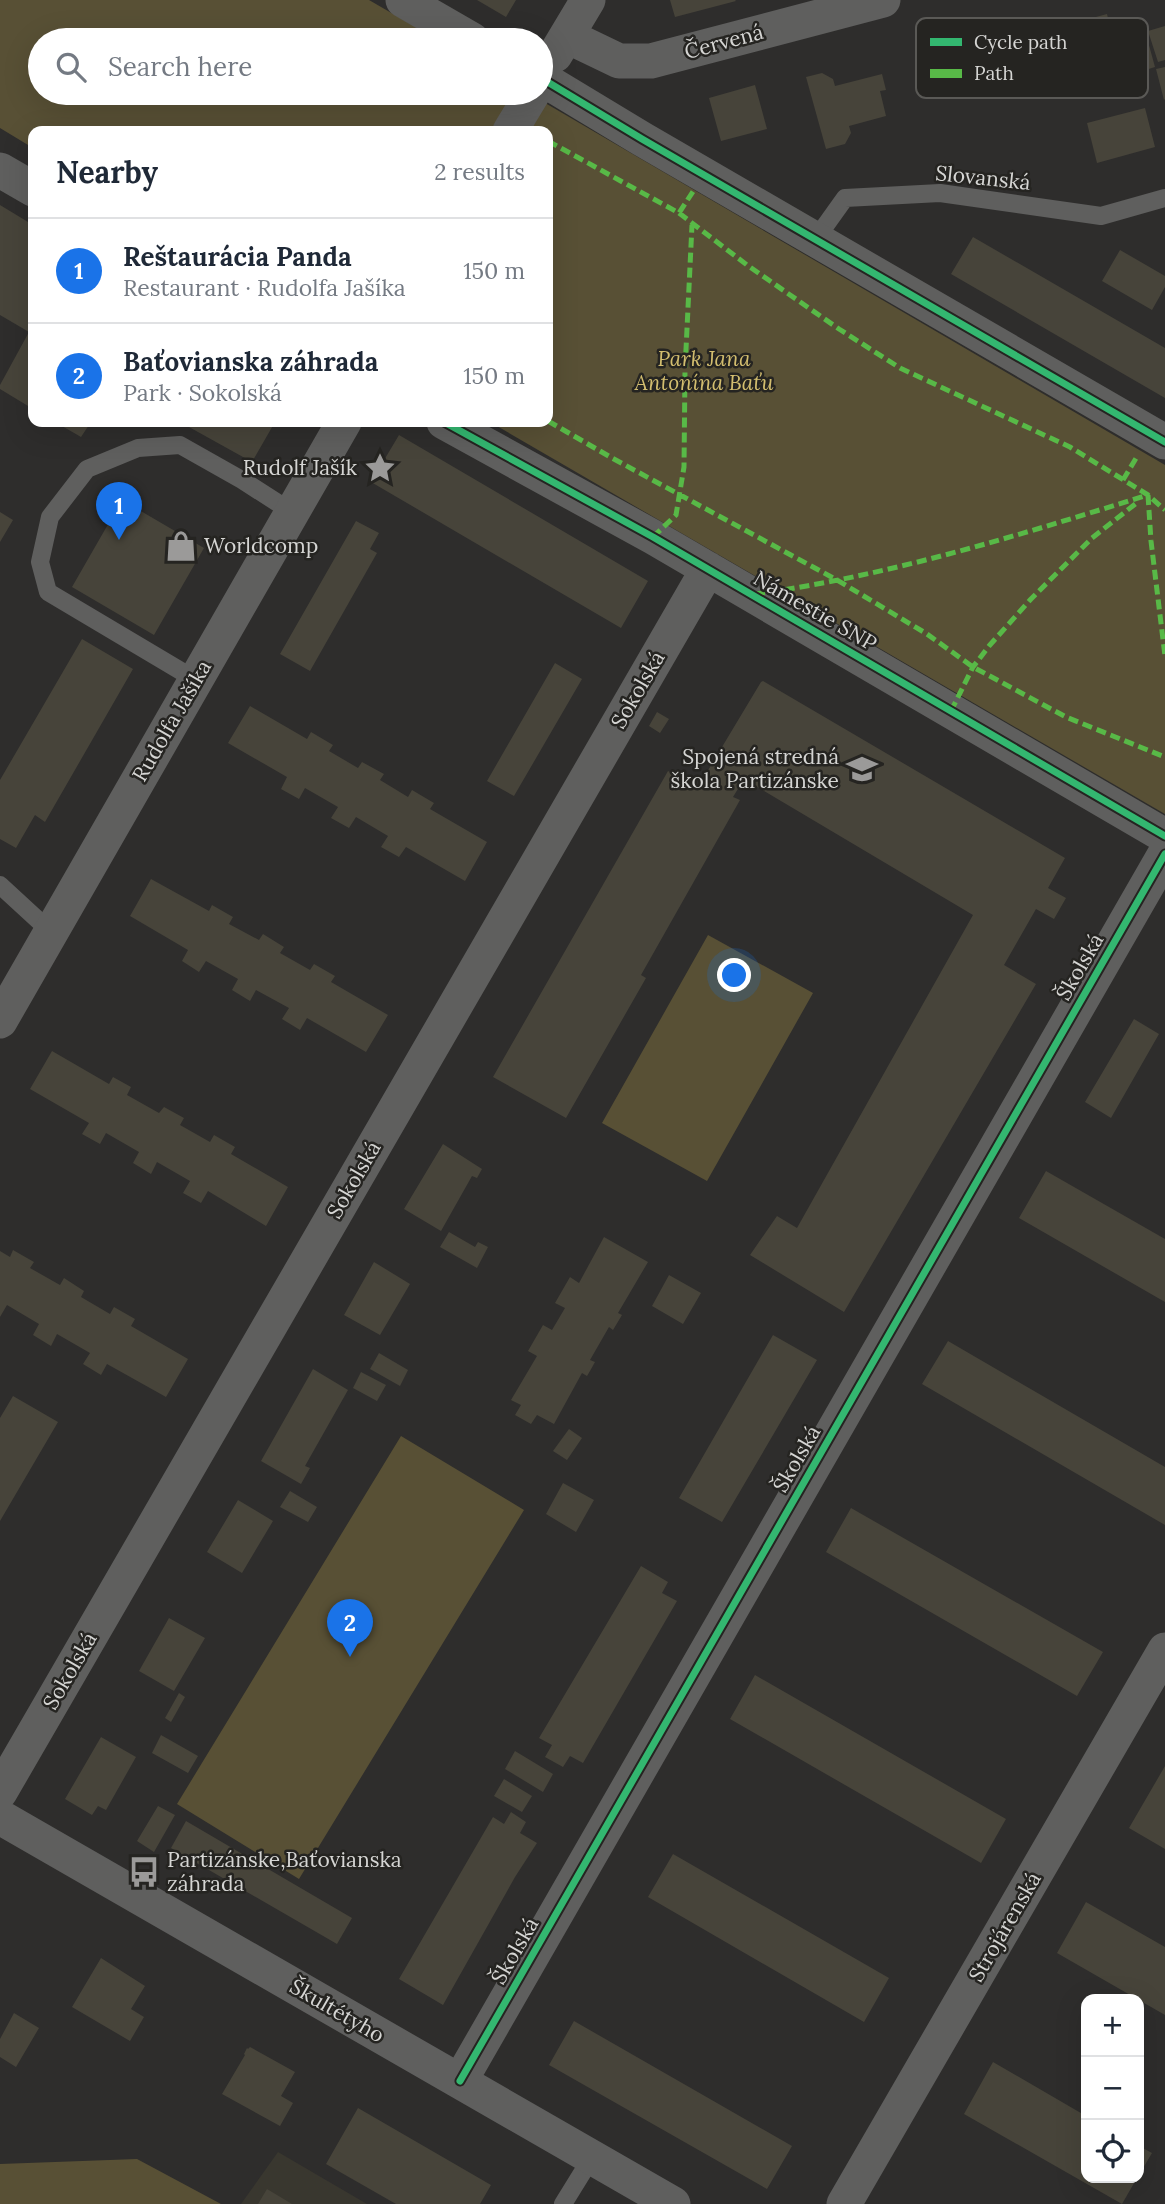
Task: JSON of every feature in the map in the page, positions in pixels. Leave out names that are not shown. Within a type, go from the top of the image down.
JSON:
[{"type":"street","points":[[403,0],[451,28]]},
{"type":"street","points":[[553,59],[588,0]]},
{"type":"street","name":"Červená","points":[[567,36],[620,61],[651,61],[884,0]]},
{"type":"street","points":[[553,85],[1165,442]]},
{"type":"street","points":[[513,126],[526,105]]},
{"type":"street","points":[[0,170],[28,186]]},
{"type":"street","name":"Rudolfa Jašíka","points":[[0,1021],[341,427]]},
{"type":"street","name":"Námestie SNP","points":[[453,427],[708,569],[1165,836]]},
{"type":"street","name":"Sokolská","points":[[0,1792],[708,569]]},
{"type":"street","name":"Školská","points":[[460,2081],[1165,854]]},
{"type":"street","name":"Strojárenská","points":[[844,2204],[1165,1650]]},
{"type":"street","name":"Škultétyho","points":[[0,1817],[673,2204]]},
{"type":"lane","name":"Slovanská","points":[[815,240],[845,198],[940,193],[1101,216],[1165,198]]},
{"type":"lane","points":[[196,680],[47,592],[40,562],[50,517],[87,468],[138,449],[180,445],[292,512]]},
{"type":"lane","points":[[0,886],[51,932]]},
{"type":"lane","points":[[563,2204],[592,2157]]},
{"type":"shaded area","points":[[278,2152],[367,2204],[241,2204]]},
{"type":"green space","name":"Park Jana Antonína Baťu","points":[[0,0],[369,0],[417,28],[28,28],[28,105],[549,105],[1165,465],[1165,814],[499,427],[553,427],[553,126],[28,126],[28,145],[0,128]]},
{"type":"green space","points":[[708,935],[813,993],[707,1181],[602,1123]]},
{"type":"green space","points":[[401,1436],[524,1510],[299,1879],[177,1804]]},
{"type":"green space","points":[[137,2159],[221,2204],[0,2204],[0,2164]]},
{"type":"building","points":[[477,0],[516,0],[506,17]]},
{"type":"building","points":[[670,0],[735,0],[736,1],[675,17]]},
{"type":"building","points":[[1107,14],[1108,18],[1092,18]]},
{"type":"building","points":[[1165,26],[1165,60],[1158,62],[1148,31]]},
{"type":"building","points":[[1148,42],[1155,67],[1148,69]]},
{"type":"building","points":[[1165,67],[1165,99],[1164,100],[1156,69]]},
{"type":"building","points":[[822,73],[833,79],[835,86],[882,74],[886,90],[880,91],[886,116],[849,126],[851,133],[845,144],[826,149],[806,77]]},
{"type":"building","points":[[755,85],[767,129],[721,141],[709,98]]},
{"type":"building","points":[[1145,108],[1155,147],[1097,163],[1087,123]]},
{"type":"building","points":[[0,205],[28,222],[28,331],[0,315]]},
{"type":"building","points":[[973,237],[1165,348],[1165,398],[951,274]]},
{"type":"building","points":[[1120,250],[1165,276],[1165,287],[1152,310],[1102,281]]},
{"type":"building","points":[[28,334],[28,406],[0,389]]},
{"type":"building","points":[[64,427],[88,427],[81,437]]},
{"type":"building","points":[[189,427],[272,427],[252,462]]},
{"type":"building","points":[[399,435],[648,581],[621,628],[371,482]]},
{"type":"building","points":[[122,500],[204,548],[154,635],[72,587]]},
{"type":"building","points":[[0,512],[13,520],[0,542]]},
{"type":"building","points":[[356,521],[379,533],[370,549],[377,553],[310,671],[280,654]]},
{"type":"building","points":[[82,639],[133,669],[45,822],[35,815],[16,848],[0,839],[0,780]]},
{"type":"building","points":[[555,663],[582,679],[514,796],[487,781]]},
{"type":"building","points":[[763,681],[1065,858],[1048,888],[1066,898],[1054,919],[1036,909],[1004,965],[1036,984],[844,1312],[750,1255],[777,1216],[797,1228],[973,915],[744,779],[733,797],[740,800],[641,975],[646,978],[566,1118],[493,1077],[668,771],[698,787]]},
{"type":"building","points":[[250,706],[307,739],[311,732],[333,745],[329,751],[358,768],[362,762],[384,774],[380,780],[408,797],[412,790],[434,803],[430,809],[487,842],[465,881],[406,847],[399,857],[381,847],[388,836],[356,817],[349,828],[331,818],[338,807],[305,788],[299,799],[281,789],[287,777],[228,743]]},
{"type":"building","points":[[657,712],[669,719],[660,733],[649,726]]},
{"type":"building","points":[[151,879],[209,911],[212,905],[233,917],[229,924],[259,940],[263,934],[284,947],[280,953],[310,970],[314,964],[335,976],[331,982],[388,1015],[366,1052],[307,1018],[300,1030],[282,1019],[289,1008],[256,990],[250,1001],[232,990],[238,979],[206,961],[199,972],[182,961],[188,950],[130,916]]},
{"type":"building","points":[[1134,1019],[1159,1034],[1111,1118],[1085,1102]]},
{"type":"building","points":[[52,1051],[109,1084],[113,1077],[131,1087],[127,1095],[159,1113],[164,1107],[184,1118],[180,1125],[210,1142],[214,1135],[235,1147],[231,1154],[288,1187],[266,1226],[208,1191],[201,1203],[183,1193],[190,1181],[157,1162],[151,1174],[133,1163],[139,1152],[106,1133],[100,1144],[82,1134],[89,1123],[30,1089]]},
{"type":"building","points":[[443,1144],[482,1169],[477,1178],[472,1176],[441,1231],[404,1209]]},
{"type":"building","points":[[1046,1171],[1165,1239],[1165,1302],[1019,1218]]},
{"type":"building","points":[[449,1232],[475,1247],[478,1242],[488,1247],[477,1268],[440,1247]]},
{"type":"building","points":[[604,1237],[648,1262],[618,1313],[622,1315],[613,1330],[609,1327],[590,1360],[595,1362],[590,1371],[587,1376],[582,1373],[554,1424],[537,1415],[531,1424],[515,1415],[521,1405],[511,1400],[537,1356],[528,1351],[543,1325],[552,1330],[565,1308],[555,1303],[570,1277],[579,1283]]},
{"type":"building","points":[[13,1250],[34,1262],[30,1268],[60,1285],[64,1278],[84,1291],[81,1297],[110,1314],[114,1307],[135,1319],[131,1326],[188,1359],[166,1397],[107,1364],[101,1375],[83,1364],[90,1353],[57,1334],[51,1346],[33,1335],[39,1324],[7,1305],[0,1317],[0,1251],[10,1257]]},
{"type":"building","points":[[374,1262],[410,1284],[380,1335],[344,1315]]},
{"type":"building","points":[[669,1275],[701,1293],[683,1324],[652,1306]]},
{"type":"building","points":[[773,1335],[817,1360],[722,1522],[679,1498]]},
{"type":"building","points":[[948,1341],[1165,1467],[1165,1525],[922,1384]]},
{"type":"building","points":[[379,1353],[408,1370],[400,1386],[370,1369]]},
{"type":"building","points":[[313,1369],[348,1390],[305,1466],[310,1468],[301,1484],[261,1461]]},
{"type":"building","points":[[361,1372],[386,1385],[377,1401],[353,1388]]},
{"type":"building","points":[[13,1396],[58,1422],[0,1521],[0,1418]]},
{"type":"building","points":[[569,1429],[582,1438],[567,1460],[553,1451]]},
{"type":"building","points":[[563,1483],[594,1500],[576,1532],[546,1514]]},
{"type":"building","points":[[290,1491],[317,1507],[308,1522],[280,1507]]},
{"type":"building","points":[[238,1500],[273,1521],[242,1573],[207,1552]]},
{"type":"building","points":[[851,1508],[1103,1652],[1077,1696],[826,1552]]},
{"type":"building","points":[[641,1566],[668,1582],[662,1593],[677,1601],[583,1763],[570,1756],[563,1767],[545,1757],[552,1745],[539,1738]]},
{"type":"building","points":[[169,1618],[205,1638],[174,1691],[139,1671]]},
{"type":"building","points":[[755,1675],[1006,1819],[981,1863],[730,1719]]},
{"type":"building","points":[[179,1693],[185,1697],[171,1722],[165,1718]]},
{"type":"building","points":[[161,1735],[198,1756],[188,1773],[152,1753]]},
{"type":"building","points":[[101,1737],[136,1757],[106,1810],[98,1806],[92,1815],[65,1799]]},
{"type":"building","points":[[515,1751],[553,1774],[543,1792],[505,1769]]},
{"type":"building","points":[[1165,1766],[1165,1849],[1129,1828]]},
{"type":"building","points":[[504,1779],[532,1796],[522,1812],[494,1796]]},
{"type":"building","points":[[158,1806],[175,1815],[154,1852],[137,1841]]},
{"type":"building","points":[[511,1812],[526,1822],[520,1833],[537,1843],[443,2005],[399,1979],[493,1817],[504,1824]]},
{"type":"building","points":[[186,1821],[352,1918],[337,1944],[171,1848]]},
{"type":"building","points":[[673,1854],[889,1978],[864,2022],[648,1897]]},
{"type":"building","points":[[1086,1902],[1165,1947],[1165,2015],[1144,2003],[1144,1994],[1128,1994],[1057,1953]]},
{"type":"building","points":[[101,1958],[145,1986],[131,2009],[144,2017],[130,2041],[72,2007]]},
{"type":"building","points":[[14,2013],[39,2028],[16,2067],[0,2057],[0,2039]]},
{"type":"building","points":[[574,2021],[792,2146],[767,2189],[549,2065]]},
{"type":"building","points":[[250,2047],[295,2072],[281,2096],[293,2103],[280,2126],[222,2094]]},
{"type":"building","points":[[993,2062],[1081,2113],[1081,2181],[964,2114]]},
{"type":"building","points":[[358,2108],[491,2185],[480,2204],[396,2204],[326,2164]]},
{"type":"building","points":[[1144,2149],[1152,2153],[1144,2167]]},
{"type":"building","points":[[1085,2183],[1134,2183],[1122,2204]]},
{"type":"building","points":[[267,2189],[292,2204],[258,2204]]},
{"type":"marked path","points":[[553,144],[679,213],[694,190]]},
{"type":"marked path","points":[[679,213],[747,265],[900,368],[1070,447],[1148,495],[1165,510]]},
{"type":"marked path","points":[[653,537],[676,515],[684,467],[685,370],[692,225]]},
{"type":"marked path","points":[[553,424],[837,580],[927,634],[973,667],[1066,717],[1165,757]]},
{"type":"marked path","points":[[1123,480],[1138,455]]},
{"type":"marked path","points":[[1148,495],[1165,656]]},
{"type":"marked path","points":[[755,594],[855,577],[953,553],[1148,495]]},
{"type":"marked path","points":[[951,711],[973,667],[1031,599],[1092,538],[1139,501]]},
{"type":"cycle path","points":[[553,85],[1165,442]]},
{"type":"cycle path","points":[[453,427],[653,537],[1165,836]]},
{"type":"cycle path","points":[[460,2081],[1165,854]]},
{"type":"place","name":"Rudolf Jašík","points":[[380,468]]},
{"type":"place","name":"Reštaurácia Panda","points":[[119,540]]},
{"type":"place","name":"Worldcomp","points":[[181,546]]},
{"type":"place","name":"Spojená stredná škola Partizánske","points":[[862,769]]},
{"type":"place","name":"Baťovianska záhrada","points":[[350,1657]]},
{"type":"place","name":"Partizánske,Baťovianska záhrada","points":[[144,1872]]}]
